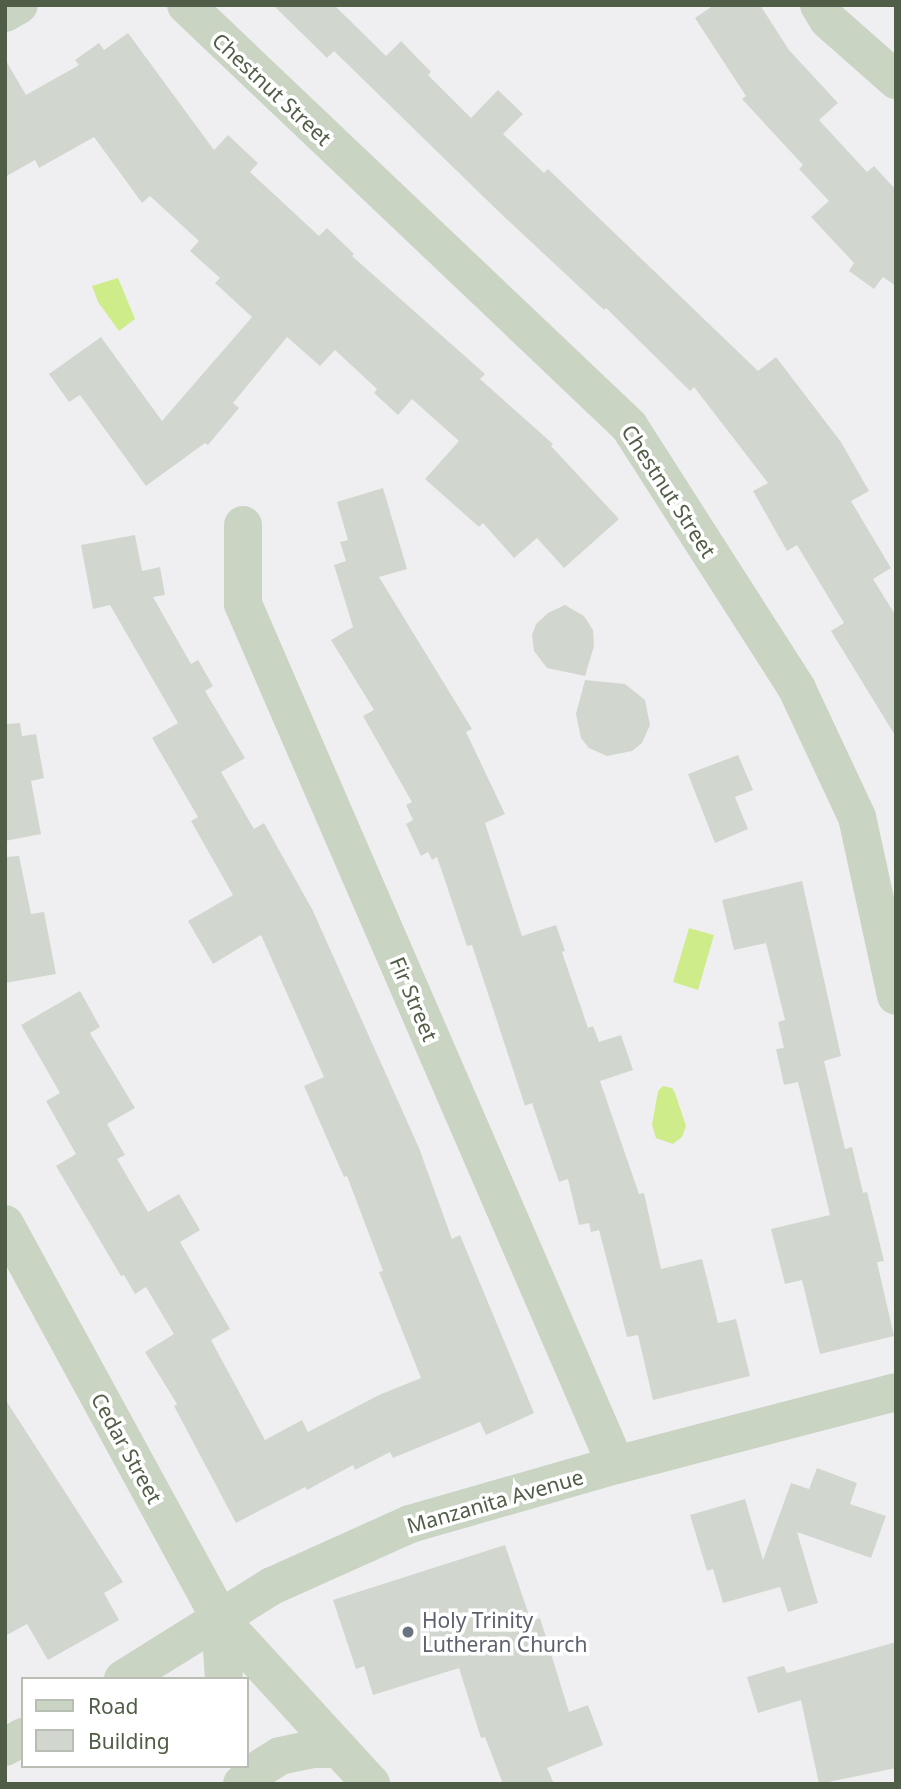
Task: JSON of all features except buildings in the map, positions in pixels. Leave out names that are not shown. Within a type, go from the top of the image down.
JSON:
[{"type":"street","points":[[5,13],[19,5]]},
{"type":"street","name":"Chestnut Street","points":[[186,5],[629,426],[797,689],[857,817],[896,996]]},
{"type":"street","points":[[820,5],[828,20],[896,80]]},
{"type":"street","name":"Fir Street","points":[[243,525],[243,604],[616,1465]]},
{"type":"street","name":"Cedar Street","points":[[5,1224],[220,1619],[224,1677]]},
{"type":"street","name":"Manzanita Avenue","points":[[126,1677],[272,1587],[410,1524],[616,1465],[896,1392]]},
{"type":"street","points":[[220,1619],[371,1784]]},
{"type":"street","points":[[5,1747],[21,1738]]},
{"type":"street","points":[[242,1784],[256,1771],[281,1756],[312,1749],[339,1749]]},
{"type":"shaded area","points":[[118,278],[135,319],[119,331],[98,302],[92,286]]},
{"type":"shaded area","points":[[689,928],[714,935],[698,990],[673,982]]},
{"type":"shaded area","points":[[663,1086],[672,1088],[675,1093],[686,1126],[682,1137],[673,1144],[656,1138],[652,1125],[658,1091]]},
{"type":"place","name":"Holy Trinity Lutheran Church","points":[[408,1632]]}]
